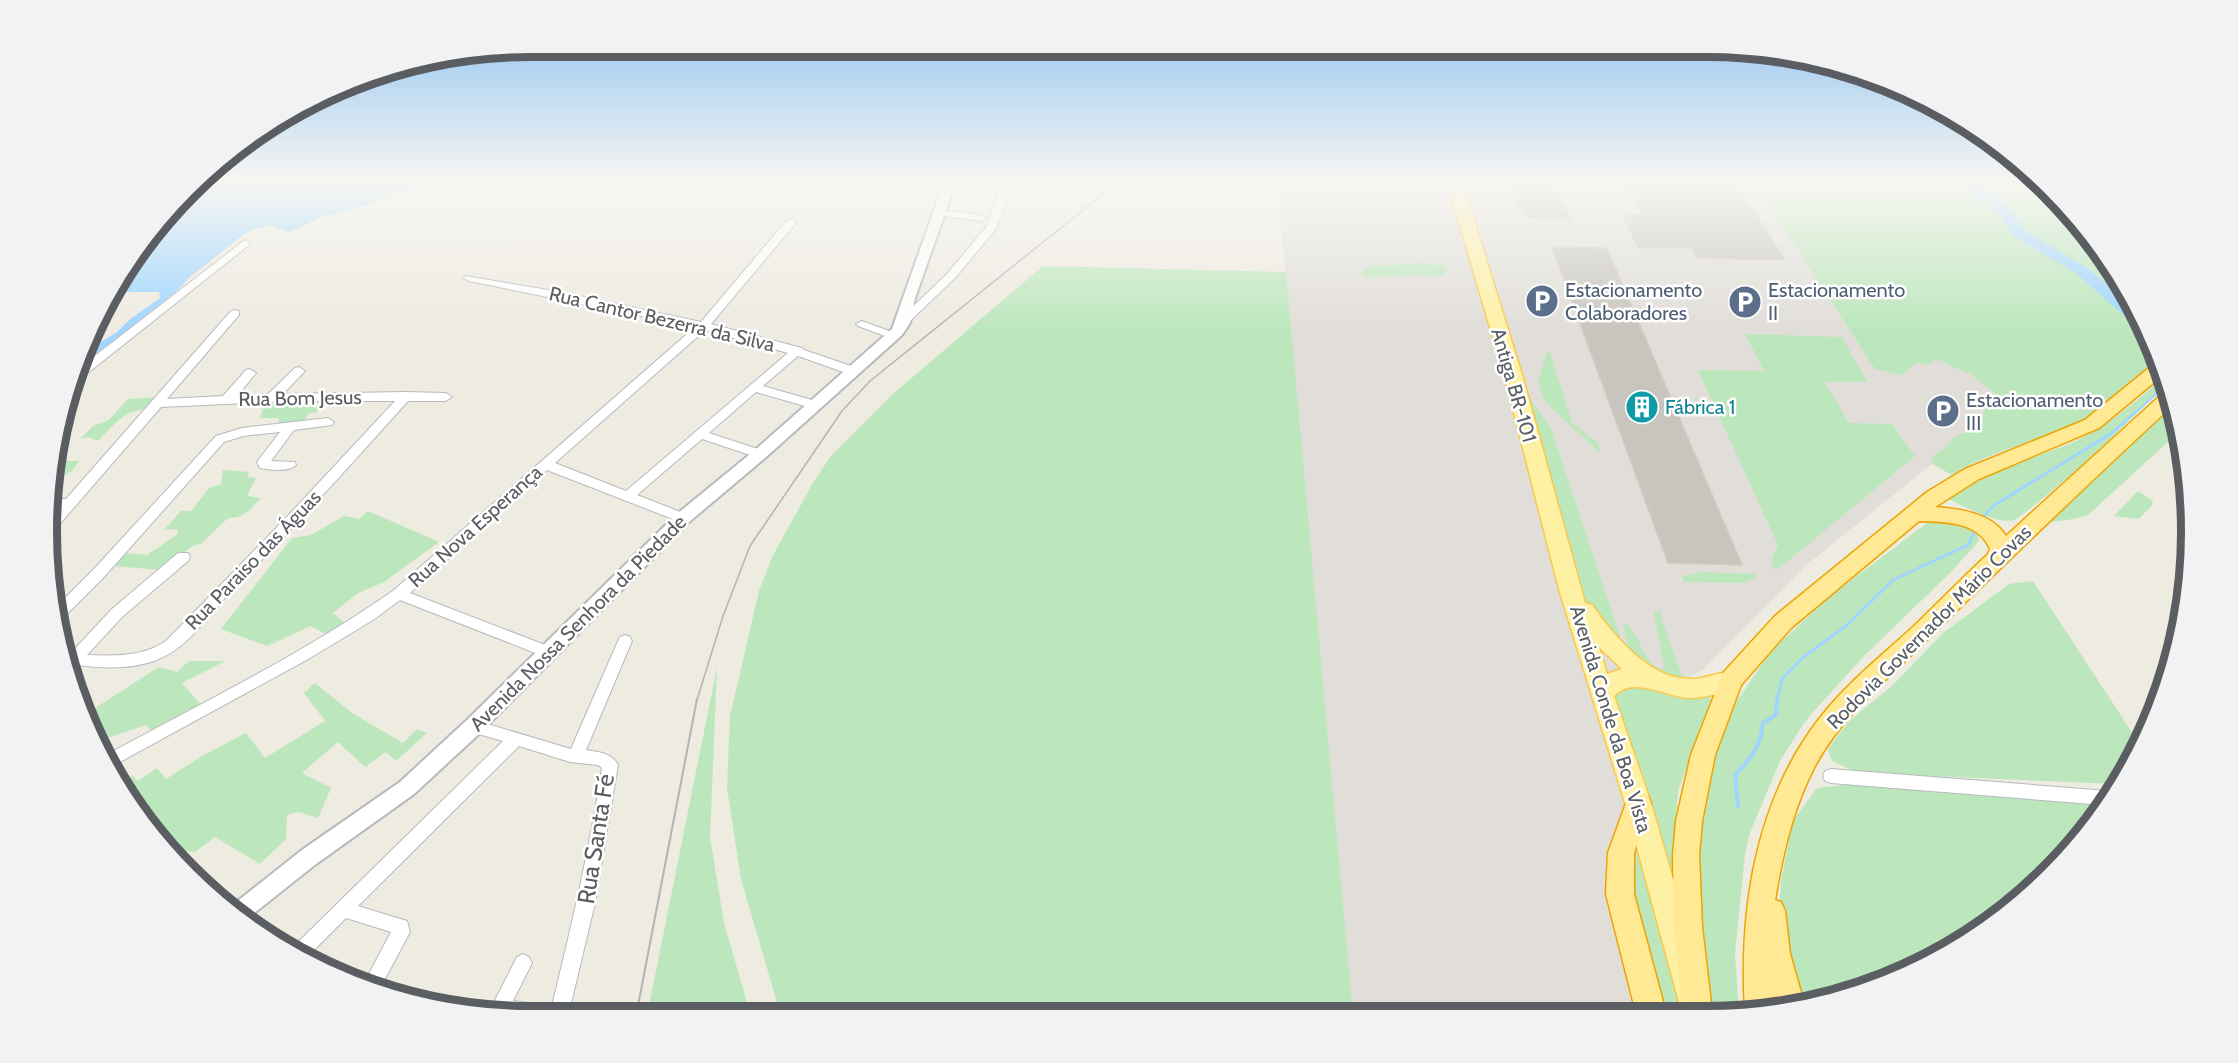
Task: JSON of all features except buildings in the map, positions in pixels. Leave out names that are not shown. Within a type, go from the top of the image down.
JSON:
[{"type":"highway","points":[[1696,1006],[1685,884],[1689,821],[1702,756],[1731,680],[1783,622],[1934,497],[1972,474],[2092,424],[2154,373]]},
{"type":"highway","name":"Rodovia Governador Mário Covas","points":[[1759,1003],[1757,972],[1766,870],[1779,822],[1796,778],[1827,728],[1878,673],[1997,556],[2163,403]]},
{"type":"highway","points":[[1913,513],[1958,517],[1983,527],[1994,535],[1999,543],[2001,549],[1997,556]]},
{"type":"highway","points":[[1638,803],[1621,853],[1620,894],[1649,1006]]},
{"type":"highway","points":[[1766,870],[1776,954],[1789,999]]},
{"type":"main road","name":"Antiga BR-101","points":[[1469,232],[1514,378],[1570,589]]},
{"type":"main road","name":"Avenida Conde da Boa Vista","points":[[1570,589],[1606,643],[1630,663],[1669,686],[1700,689],[1731,680]]},
{"type":"main road","name":"Avenida Conde da Boa Vista","points":[[1570,589],[1638,803],[1695,1006]]},
{"type":"main road","points":[[1602,695],[1607,685],[1625,677],[1669,686]]},
{"type":"street","name":"Rua Nova Esperança","points":[[115,758],[305,654],[368,616],[399,594],[705,324],[783,232]]},
{"type":"street","points":[[906,320],[906,303],[933,232]]},
{"type":"street","points":[[906,320],[951,276],[988,232]]},
{"type":"street","points":[[86,368],[244,243]]},
{"type":"street","name":"Rua Cantor Bezerra da Silva","points":[[469,278],[705,324],[798,350],[853,371]]},
{"type":"street","points":[[57,519],[235,313]]},
{"type":"street","name":"Avenida Nossa Senhora da Piedade","points":[[244,908],[293,869],[406,789],[474,726],[683,518],[760,454],[893,336],[906,320]]},
{"type":"street","points":[[862,324],[893,336]]},
{"type":"street","points":[[628,496],[798,350]]},
{"type":"street","points":[[271,398],[299,371]]},
{"type":"street","points":[[226,400],[250,373]]},
{"type":"street","points":[[756,388],[815,405]]},
{"type":"street","name":"Rua Paraiso das Águas","points":[[74,658],[108,661],[142,658],[161,652],[187,629],[308,505],[406,396]]},
{"type":"street","name":"Rua Bom Jesus","points":[[155,403],[271,398],[446,397]]},
{"type":"street","points":[[64,608],[99,573],[220,439],[242,432],[328,422]]},
{"type":"street","points":[[290,427],[263,462],[266,465],[290,465]]},
{"type":"street","points":[[700,434],[760,454]]},
{"type":"street","points":[[544,464],[683,518]]},
{"type":"street","points":[[58,504],[71,504]]},
{"type":"street","points":[[73,656],[117,613],[183,557]]},
{"type":"street","points":[[399,594],[548,652]]},
{"type":"street","points":[[576,756],[626,641]]},
{"type":"street","name":"Rua Santa Fé","points":[[474,726],[515,740],[576,756],[607,761],[610,771],[586,903],[561,1006]]},
{"type":"street","points":[[304,947],[515,740]]},
{"type":"street","points":[[1831,776],[2099,797]]},
{"type":"street","points":[[343,909],[401,927],[401,932],[375,980]]},
{"type":"street","points":[[502,1005],[524,963]]},
{"type":"shaded area","points":[[1282,232],[1850,232],[2103,381],[1941,469],[1932,464],[1805,566],[1703,670],[1669,686],[1610,848],[1607,871],[1609,901],[1634,1006],[1352,1006]]},
{"type":"green space","points":[[1786,232],[2074,232],[2117,294],[2150,364],[2119,394],[2086,418],[2060,431],[1982,459],[1952,475],[1932,464],[1931,457],[1949,445],[1953,438],[1973,429],[1979,416],[1984,414],[1985,407],[1994,401],[1997,395],[1972,375],[1941,361],[1936,360],[1928,365],[1916,363],[1902,375],[1875,369]]},
{"type":"green space","points":[[1421,263],[1442,265],[1448,268],[1443,276],[1409,275],[1368,278],[1360,274],[1370,266]]},
{"type":"green space","points":[[1043,266],[1286,272],[1352,1006],[778,1006],[741,879],[727,788],[730,716],[759,591],[772,557],[814,481],[831,456],[894,393]]},
{"type":"green space","points":[[1745,334],[1842,337],[1867,382],[1825,382],[1849,423],[1892,424],[1915,456],[1777,570],[1774,569],[1771,560],[1778,545],[1698,370],[1764,371]]},
{"type":"green space","points":[[1547,351],[1550,352],[1572,423],[1598,443],[1600,453],[1545,402],[1538,382]]},
{"type":"green space","points":[[2157,383],[2159,390],[2112,438],[2015,520],[1999,520],[1946,498],[1992,472],[2083,438]]},
{"type":"green space","points":[[1528,396],[1551,428],[1620,636],[1619,641],[1627,643],[1623,622],[1634,633],[1651,662],[1656,667],[1664,669],[1654,612],[1662,610],[1660,614],[1686,682],[1644,667],[1589,611],[1527,404]]},
{"type":"green space","points":[[158,397],[149,409],[132,412],[120,419],[98,441],[88,437],[80,439],[93,426],[109,420],[128,399]]},
{"type":"green space","points":[[325,399],[317,412],[308,414],[303,424],[278,427],[279,418],[260,418],[264,405],[293,400]]},
{"type":"green space","points":[[2166,412],[2172,438],[2088,515],[2050,522]]},
{"type":"green space","points":[[62,461],[79,461],[72,471],[60,478]]},
{"type":"green space","points":[[223,470],[249,472],[247,477],[256,478],[247,496],[261,498],[250,510],[238,517],[228,518],[202,543],[191,547],[162,570],[112,566],[126,553],[147,555],[178,534],[177,529],[164,530],[181,511],[191,511],[209,488],[221,484]]},
{"type":"green space","points":[[2138,491],[2153,501],[2151,507],[2138,519],[2114,516]]},
{"type":"green space","points":[[368,511],[439,542],[384,582],[358,593],[333,613],[346,624],[328,635],[311,626],[267,646],[221,629],[292,538],[311,535],[344,516],[359,519]]},
{"type":"green space","points":[[1952,519],[1977,531],[1979,541],[1951,572],[1865,655],[1814,711],[1780,761],[1749,835],[1745,854],[1735,954],[1739,1005],[1706,1006],[1703,993],[1693,844],[1705,778],[1724,720],[1771,651],[1827,599],[1928,522]]},
{"type":"green space","points":[[1702,572],[1757,576],[1745,583],[1684,582],[1682,576]]},
{"type":"green space","points":[[2033,581],[2134,736],[2108,784],[1858,773],[1832,761],[1828,749],[1849,721],[1892,686],[1943,633],[2009,584]]},
{"type":"green space","points":[[189,661],[225,661],[182,683],[202,706],[153,734],[146,725],[105,739],[92,710],[159,667],[177,672]]},
{"type":"green space","points":[[717,667],[710,837],[724,923],[748,1006],[649,1006]]},
{"type":"green space","points":[[315,683],[352,713],[403,743],[417,729],[427,733],[396,761],[386,752],[365,767],[338,742],[302,773],[331,788],[318,818],[299,812],[287,815],[286,839],[260,864],[215,837],[195,852],[182,851],[155,820],[127,779],[132,775],[138,781],[157,768],[166,779],[202,756],[246,733],[265,758],[325,721],[304,693]]},
{"type":"green space","points":[[1623,687],[1652,687],[1678,696],[1712,698],[1678,791],[1670,889],[1613,701],[1617,692]]},
{"type":"green space","points":[[1853,784],[2096,801],[2042,867],[1995,908],[1970,926],[1944,942],[1888,970],[1859,981],[1797,997],[1786,968],[1779,910],[1781,881],[1793,821],[1817,788]]},
{"type":"green space","points":[[1630,840],[1635,842],[1681,1006],[1659,1006],[1630,892]]},
{"type":"water","points":[[164,232],[248,232],[191,276],[174,294],[90,359],[95,345],[116,333],[129,320],[160,298],[159,292],[122,292]]},
{"type":"waterway","points":[[2017,232],[2082,271],[2124,307]]},
{"type":"waterway","points":[[2136,412],[2160,391]]},
{"type":"waterway","points":[[1982,519],[1993,506],[2112,433],[2138,410]]},
{"type":"waterway","points":[[1777,700],[1782,679],[1801,659],[1847,625],[1893,580],[1968,545],[1976,528]]},
{"type":"waterway","points":[[1738,807],[1735,775],[1754,752],[1760,739],[1763,723],[1776,715],[1777,699]]},
{"type":"tram line","points":[[697,700],[723,616],[750,546],[842,411],[870,381],[1056,232]]},
{"type":"tram line","points":[[638,1006],[697,699]]},
{"type":"place","name":"Estacionamento Colaboradores","points":[[1542,301]]},
{"type":"place","name":"Estacionamento II","points":[[1745,302]]},
{"type":"place","name":"Fábrica 1","points":[[1642,407]]},
{"type":"place","name":"Estacionamento III","points":[[1943,411]]}]
